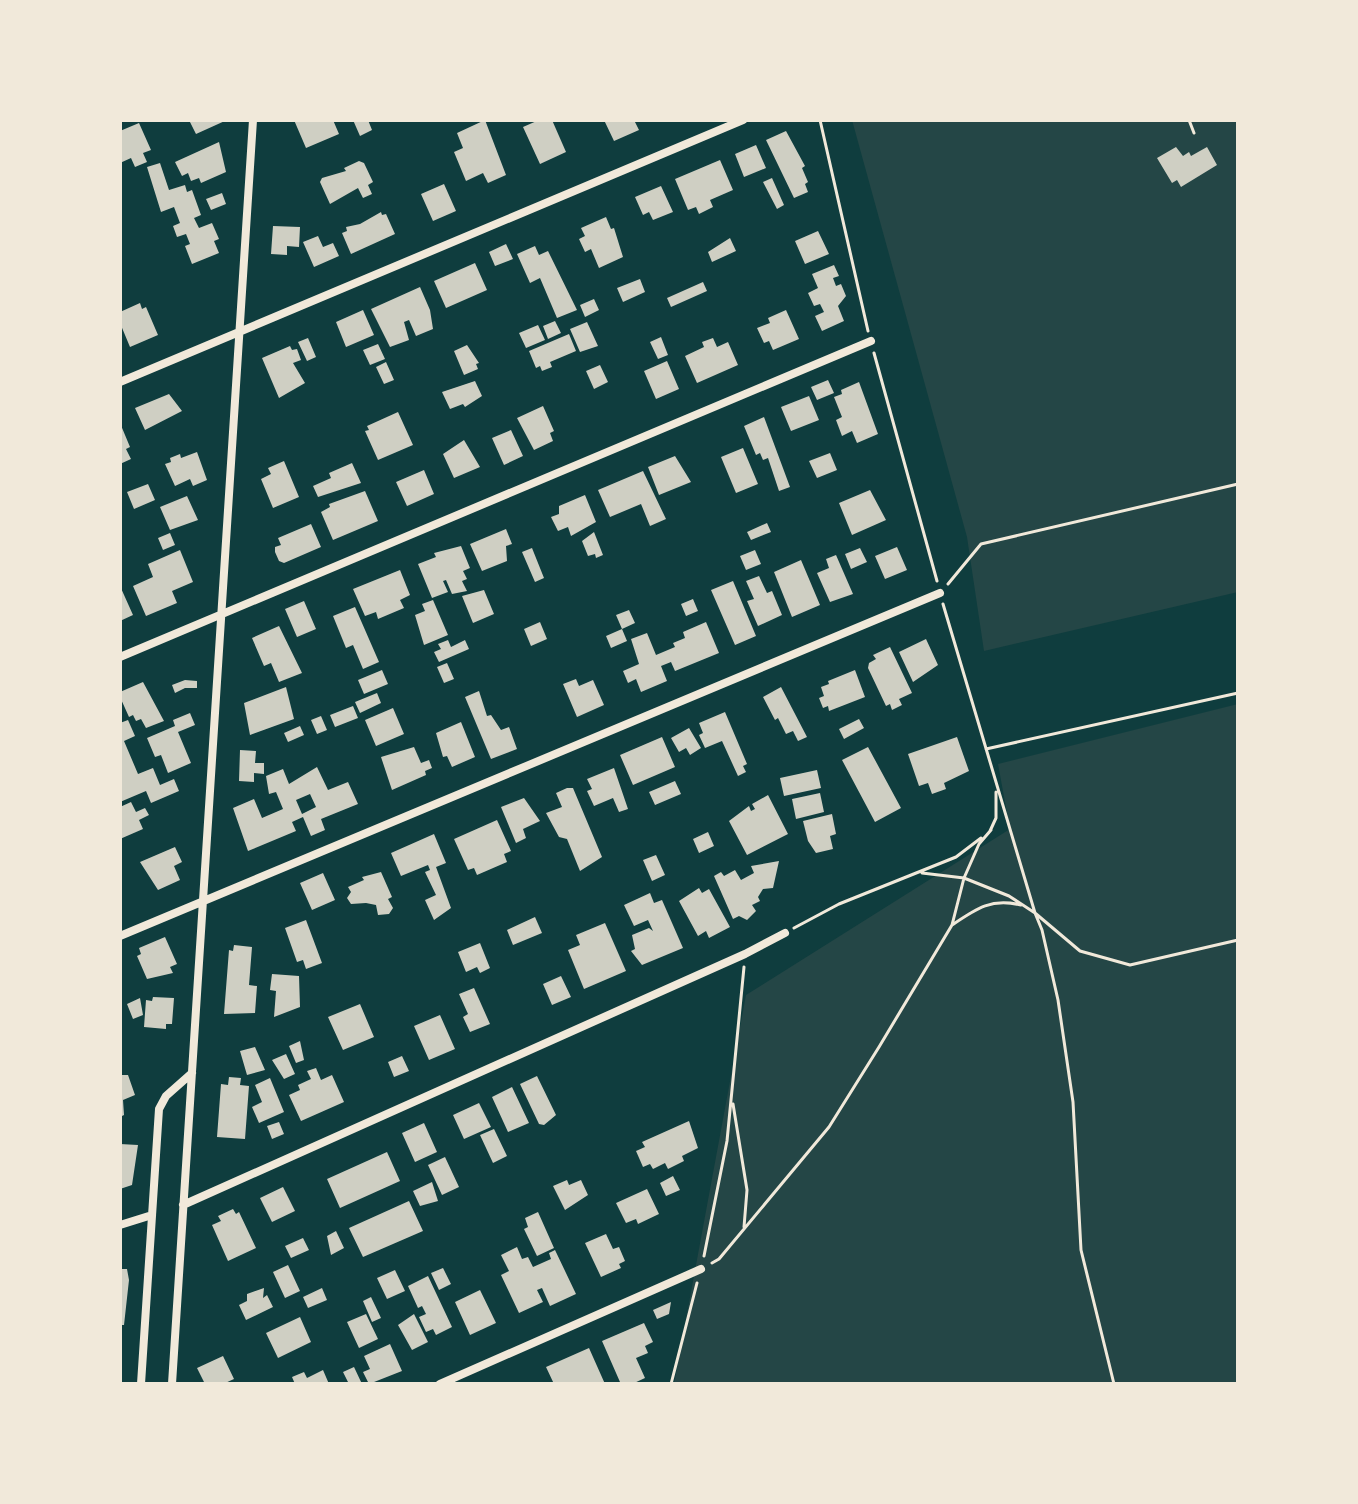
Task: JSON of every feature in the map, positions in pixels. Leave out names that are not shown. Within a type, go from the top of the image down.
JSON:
[{"type":"street","points":[[172,1384],[253,120]]},
{"type":"street","points":[[120,382],[743,120]]},
{"type":"street","points":[[120,657],[871,341]]},
{"type":"street","points":[[120,936],[940,593]]},
{"type":"street","points":[[183,1205],[745,954],[785,933]]},
{"type":"street","points":[[141,1384],[159,1109],[166,1096],[192,1073]]},
{"type":"street","points":[[120,1225],[152,1215]]},
{"type":"street","points":[[440,1384],[701,1269]]},
{"type":"path","points":[[820,120],[871,341],[940,593],[1058,1000],[1073,1102],[1074,1181],[1081,1250],[1114,1384]]},
{"type":"path","points":[[1189,120],[1194,133]]},
{"type":"path","points":[[940,593],[981,544],[1238,484]]},
{"type":"path","points":[[986,749],[1238,693]]},
{"type":"path","points":[[701,1269],[719,1259],[829,1127],[952,925],[964,878],[979,844],[996,818],[996,788]]},
{"type":"path","points":[[785,933],[839,904],[922,873],[973,847],[991,830]]},
{"type":"path","points":[[922,873],[964,878],[983,884],[1024,905],[1080,951],[1130,965],[1238,940]]},
{"type":"path","points":[[952,925],[978,907],[998,900],[1024,905]]},
{"type":"path","points":[[671,1384],[701,1269],[727,1141],[745,954]]},
{"type":"path","points":[[732,1096],[747,1190],[743,1230]]},
{"type":"shaded area","points":[[852,120],[1238,120],[1238,592],[984,651],[967,537]]},
{"type":"shaded area","points":[[1238,704],[1238,1384],[674,1384],[746,995],[1010,829],[998,764]]},
{"type":"building","points":[[189,120],[227,120],[196,134]]},
{"type":"building","points":[[294,120],[333,120],[339,134],[306,148]]},
{"type":"building","points":[[353,120],[368,120],[372,130],[360,136]]},
{"type":"building","points":[[485,120],[506,175],[488,183],[483,173],[466,181],[454,152],[463,148],[457,133]]},
{"type":"building","points":[[539,120],[552,120],[566,152],[540,164],[523,127]]},
{"type":"building","points":[[604,120],[634,120],[639,130],[614,141]]},
{"type":"building","points":[[139,123],[151,150],[143,153],[147,162],[135,167],[131,158],[120,163],[120,131]]},
{"type":"building","points":[[786,131],[805,166],[802,168],[808,182],[805,184],[808,192],[794,198],[766,140]]},
{"type":"building","points":[[219,142],[226,172],[201,183],[199,178],[191,181],[188,173],[182,176],[175,162]]},
{"type":"building","points":[[756,145],[766,168],[744,177],[735,154]]},
{"type":"building","points":[[1176,147],[1183,156],[1189,152],[1191,156],[1207,147],[1217,165],[1181,187],[1177,180],[1172,183],[1157,158]]},
{"type":"building","points":[[720,160],[733,190],[710,200],[713,207],[699,214],[696,207],[688,210],[675,179]]},
{"type":"building","points":[[359,161],[364,163],[373,182],[368,185],[372,194],[363,198],[358,188],[330,204],[320,182],[322,178],[346,171],[344,168]]},
{"type":"building","points":[[160,163],[169,190],[185,185],[187,192],[192,190],[201,215],[194,218],[199,228],[212,223],[219,239],[214,241],[219,253],[192,264],[185,246],[190,244],[186,234],[177,237],[173,226],[180,223],[174,207],[161,212],[147,167]]},
{"type":"building","points":[[772,178],[784,205],[777,209],[763,182]]},
{"type":"building","points":[[444,184],[456,211],[433,221],[421,194]]},
{"type":"building","points":[[661,186],[673,212],[653,220],[649,212],[643,215],[635,197]]},
{"type":"building","points":[[222,193],[226,204],[211,210],[206,199]]},
{"type":"building","points":[[381,212],[382,215],[386,214],[395,234],[351,254],[342,233],[347,231],[346,227],[360,224]]},
{"type":"building","points":[[606,217],[611,229],[614,228],[623,257],[599,268],[591,249],[585,252],[579,239],[585,236],[581,228]]},
{"type":"building","points":[[273,226],[300,227],[299,247],[287,246],[287,255],[271,254]]},
{"type":"building","points":[[818,231],[829,254],[805,264],[795,241]]},
{"type":"building","points":[[318,236],[323,247],[333,243],[339,256],[314,267],[303,242]]},
{"type":"building","points":[[730,238],[736,251],[712,262],[708,252]]},
{"type":"building","points":[[506,244],[513,259],[495,266],[489,252]]},
{"type":"building","points":[[535,246],[539,255],[548,251],[577,310],[557,318],[540,278],[530,283],[517,254]]},
{"type":"building","points":[[475,263],[487,290],[446,308],[434,281]]},
{"type":"building","points":[[834,265],[839,276],[833,278],[836,286],[841,284],[846,296],[838,306],[844,321],[822,331],[815,316],[824,312],[820,304],[814,306],[808,293],[818,288],[812,274]]},
{"type":"building","points":[[640,279],[645,292],[623,302],[617,288]]},
{"type":"building","points":[[703,282],[707,291],[671,307],[667,298]]},
{"type":"building","points":[[420,287],[430,310],[433,329],[416,336],[409,320],[404,322],[409,340],[390,347],[371,309]]},
{"type":"building","points":[[594,299],[599,310],[585,317],[580,305]]},
{"type":"building","points":[[140,303],[142,309],[146,307],[158,335],[130,347],[120,323],[120,312]]},
{"type":"building","points":[[363,310],[374,335],[346,347],[336,322]]},
{"type":"building","points":[[786,310],[799,339],[773,350],[769,341],[764,343],[757,328],[770,323],[768,318]]},
{"type":"building","points":[[555,321],[561,333],[548,339],[543,326]]},
{"type":"building","points":[[587,322],[598,346],[580,352],[570,329]]},
{"type":"building","points":[[538,325],[545,340],[526,348],[519,333]]},
{"type":"building","points":[[569,334],[576,351],[550,362],[552,367],[542,371],[540,366],[536,368],[529,351]]},
{"type":"building","points":[[661,337],[668,355],[658,359],[650,342]]},
{"type":"building","points":[[308,338],[316,357],[307,361],[298,342]]},
{"type":"building","points":[[713,338],[717,347],[728,342],[738,365],[697,383],[685,356],[704,347],[702,342]]},
{"type":"building","points":[[378,344],[385,359],[370,365],[363,350]]},
{"type":"building","points":[[467,345],[479,363],[476,364],[478,369],[464,375],[454,351]]},
{"type":"building","points":[[290,346],[292,350],[297,349],[301,360],[293,363],[305,383],[279,398],[262,358]]},
{"type":"building","points":[[667,361],[679,389],[656,399],[644,371]]},
{"type":"building","points":[[386,362],[394,380],[384,384],[376,367]]},
{"type":"building","points":[[600,365],[608,382],[594,389],[586,371]]},
{"type":"building","points":[[828,380],[834,393],[817,400],[811,387]]},
{"type":"building","points":[[475,381],[482,396],[465,407],[463,404],[450,409],[442,392]]},
{"type":"building","points":[[859,382],[878,434],[857,443],[852,431],[842,436],[836,420],[842,417],[834,397],[842,394],[841,390]]},
{"type":"building","points":[[169,394],[182,411],[145,430],[135,408]]},
{"type":"building","points":[[809,396],[819,420],[791,431],[781,407]]},
{"type":"building","points":[[543,406],[554,431],[550,433],[553,441],[534,450],[517,418]]},
{"type":"building","points":[[398,412],[413,445],[378,460],[365,431],[369,430],[367,426]]},
{"type":"building","points":[[764,417],[790,487],[779,491],[768,458],[763,460],[760,453],[756,455],[744,426]]},
{"type":"building","points":[[120,423],[130,447],[126,449],[131,459],[120,464]]},
{"type":"building","points":[[511,430],[523,456],[504,465],[492,438]]},
{"type":"building","points":[[464,440],[480,467],[454,478],[443,454]]},
{"type":"building","points":[[743,448],[758,484],[736,493],[721,457]]},
{"type":"building","points":[[197,452],[207,480],[193,486],[190,479],[175,486],[165,464],[180,454],[181,458]]},
{"type":"building","points":[[830,453],[837,470],[817,478],[809,461]]},
{"type":"building","points":[[675,456],[691,482],[659,495],[648,467]]},
{"type":"building","points":[[284,461],[299,497],[273,508],[261,479],[271,474],[268,468]]},
{"type":"building","points":[[352,463],[361,483],[318,497],[313,486],[331,478],[329,473]]},
{"type":"building","points":[[424,470],[434,494],[407,506],[396,482]]},
{"type":"building","points":[[643,471],[666,519],[650,526],[641,504],[610,517],[598,490]]},
{"type":"building","points":[[148,484],[155,500],[134,509],[127,492]]},
{"type":"building","points":[[870,490],[886,520],[852,535],[839,503]]},
{"type":"building","points":[[365,491],[378,521],[333,540],[321,512],[330,507],[329,504]]},
{"type":"building","points":[[585,495],[596,522],[571,536],[568,527],[558,531],[551,517],[559,514],[559,506]]},
{"type":"building","points":[[187,496],[198,520],[170,530],[160,507]]},
{"type":"building","points":[[767,523],[771,532],[751,540],[747,532]]},
{"type":"building","points":[[311,524],[321,547],[284,563],[279,561],[275,552],[275,547],[281,545],[278,538]]},
{"type":"building","points":[[506,529],[512,544],[506,546],[507,561],[482,571],[470,544]]},
{"type":"building","points":[[594,532],[603,555],[596,558],[595,554],[588,556],[582,541]]},
{"type":"building","points":[[170,533],[175,545],[163,550],[158,538]]},
{"type":"building","points":[[461,546],[470,568],[463,571],[467,579],[462,581],[467,591],[452,594],[446,580],[443,581],[448,592],[432,598],[418,564],[436,557],[434,553]]},
{"type":"building","points":[[897,547],[907,570],[885,579],[875,556]]},
{"type":"building","points":[[532,548],[544,578],[535,582],[522,552]]},
{"type":"building","points":[[860,548],[867,562],[851,569],[845,554]]},
{"type":"building","points":[[180,550],[193,582],[172,591],[177,603],[146,616],[133,586],[153,577],[148,564]]},
{"type":"building","points":[[755,550],[761,564],[746,570],[740,556]]},
{"type":"building","points":[[836,555],[853,594],[830,602],[817,573],[829,568],[826,559]]},
{"type":"building","points":[[801,560],[820,605],[792,617],[774,572]]},
{"type":"building","points":[[400,570],[410,595],[400,600],[404,608],[378,619],[376,612],[365,616],[353,589]]},
{"type":"building","points":[[759,576],[767,593],[772,591],[782,615],[758,626],[747,601],[754,599],[746,581]]},
{"type":"building","points":[[733,581],[756,636],[735,645],[711,590]]},
{"type":"building","points":[[120,586],[133,615],[120,621]]},
{"type":"building","points":[[484,590],[494,614],[473,623],[462,596]]},
{"type":"building","points":[[693,599],[698,611],[686,616],[681,604]]},
{"type":"building","points":[[433,600],[448,635],[424,645],[415,615],[425,611],[422,604]]},
{"type":"building","points":[[304,601],[316,629],[297,637],[285,609]]},
{"type":"building","points":[[355,607],[379,662],[363,669],[353,645],[346,648],[333,616]]},
{"type":"building","points":[[629,610],[635,623],[622,629],[616,615]]},
{"type":"building","points":[[540,622],[547,639],[531,646],[524,629]]},
{"type":"building","points":[[706,622],[719,653],[675,671],[671,662],[661,666],[667,681],[641,692],[636,679],[628,683],[623,671],[639,664],[631,639],[647,633],[656,655],[675,647],[673,643],[685,638],[683,632]]},
{"type":"building","points":[[279,626],[302,673],[279,682],[271,663],[264,666],[252,638]]},
{"type":"building","points":[[622,629],[627,641],[611,648],[606,636]]},
{"type":"building","points":[[926,639],[938,665],[913,682],[899,652]]},
{"type":"building","points":[[448,640],[451,647],[465,640],[469,649],[439,662],[434,652],[441,649],[438,644]]},
{"type":"building","points":[[890,647],[912,693],[899,699],[902,705],[892,710],[890,704],[886,706],[868,668],[869,663],[876,659],[873,655]]},
{"type":"building","points":[[447,663],[454,679],[444,683],[437,667]]},
{"type":"building","points":[[382,670],[388,684],[364,694],[358,680]]},
{"type":"building","points":[[855,670],[865,697],[829,711],[828,706],[823,708],[819,698],[824,696],[821,687]]},
{"type":"building","points":[[576,679],[579,686],[593,680],[604,705],[577,717],[563,684]]},
{"type":"building","points":[[185,680],[197,681],[197,688],[185,688],[175,693],[172,685]]},
{"type":"building","points":[[143,682],[164,721],[146,728],[141,719],[136,721],[133,715],[129,717],[120,697],[120,692]]},
{"type":"building","points":[[286,687],[294,719],[250,735],[244,703]]},
{"type":"building","points":[[781,687],[807,737],[798,741],[793,731],[786,734],[763,697]]},
{"type":"building","points":[[479,691],[487,716],[491,715],[501,730],[509,727],[517,749],[491,759],[465,697]]},
{"type":"building","points":[[377,693],[381,703],[360,713],[355,702]]},
{"type":"building","points":[[353,706],[358,718],[335,727],[330,715]]},
{"type":"building","points":[[393,708],[404,734],[376,746],[365,720]]},
{"type":"building","points":[[725,712],[747,764],[743,766],[746,772],[738,776],[722,741],[705,748],[699,735],[703,733],[699,723]]},
{"type":"building","points":[[190,713],[195,725],[178,732],[191,763],[168,773],[161,755],[155,757],[147,738],[175,726],[173,720]]},
{"type":"building","points":[[321,716],[327,730],[317,734],[311,720]]},
{"type":"building","points":[[859,719],[864,728],[844,739],[839,729]]},
{"type":"building","points":[[128,720],[135,736],[124,741],[138,774],[153,768],[160,785],[174,779],[179,791],[151,803],[146,791],[120,802],[120,723]]},
{"type":"building","points":[[461,722],[475,757],[452,767],[447,756],[443,757],[436,733]]},
{"type":"building","points":[[300,726],[304,735],[288,742],[284,733]]},
{"type":"building","points":[[689,728],[701,748],[690,755],[686,748],[679,752],[671,738]]},
{"type":"building","points":[[662,737],[675,767],[633,785],[620,755]]},
{"type":"building","points":[[957,737],[969,771],[944,783],[946,789],[932,794],[928,783],[919,786],[908,754]]},
{"type":"building","points":[[414,747],[421,763],[429,760],[432,768],[425,771],[426,775],[392,790],[381,757]]},
{"type":"building","points":[[868,747],[901,808],[875,822],[842,760]]},
{"type":"building","points":[[240,750],[256,751],[255,763],[264,763],[264,774],[254,773],[254,782],[239,781]]},
{"type":"building","points":[[317,767],[328,790],[348,782],[358,804],[321,819],[325,830],[311,836],[303,817],[292,822],[296,831],[248,851],[233,808],[254,799],[262,818],[283,809],[276,792],[269,794],[266,776],[283,769],[289,784]],"holes":[[[310,794],[316,807],[302,814],[296,800]]]},
{"type":"building","points":[[614,768],[628,809],[619,812],[613,798],[594,806],[587,791],[592,789],[587,779]]},
{"type":"building","points":[[817,770],[821,788],[784,796],[780,778]]},
{"type":"building","points":[[675,781],[681,794],[655,805],[649,792]]},
{"type":"building","points":[[573,788],[602,857],[580,871],[567,839],[559,837],[546,813],[562,807],[556,793]]},
{"type":"building","points":[[820,793],[824,812],[796,819],[792,799]]},
{"type":"building","points":[[768,795],[788,834],[747,855],[729,821],[749,806],[751,811],[755,809],[752,804]]},
{"type":"building","points":[[524,798],[540,821],[523,829],[526,838],[516,843],[501,807]]},
{"type":"building","points":[[131,802],[136,812],[145,808],[149,815],[139,820],[143,829],[120,839],[120,807]]},
{"type":"building","points":[[832,814],[836,834],[830,836],[833,849],[816,853],[808,841],[803,821]]},
{"type":"building","points":[[497,820],[511,851],[504,854],[507,862],[477,875],[474,868],[468,870],[454,839]]},
{"type":"building","points":[[708,832],[714,846],[699,853],[693,839]]},
{"type":"building","points":[[434,834],[446,863],[436,867],[451,908],[434,920],[425,900],[436,895],[425,872],[430,870],[428,865],[401,876],[391,853]]},
{"type":"building","points":[[175,847],[182,862],[174,866],[180,880],[158,890],[140,862]]},
{"type":"building","points":[[656,855],[665,875],[652,881],[643,860]]},
{"type":"building","points":[[779,861],[773,888],[763,889],[758,897],[760,901],[752,905],[756,911],[747,920],[739,916],[733,919],[714,876],[721,872],[724,876],[735,870],[741,880],[754,873],[751,866]]},
{"type":"building","points":[[381,872],[392,897],[388,899],[393,908],[389,914],[378,915],[376,905],[351,904],[347,898],[351,892],[348,887],[364,880],[362,877]]},
{"type":"building","points":[[323,873],[335,900],[312,910],[300,883]]},
{"type":"building","points":[[699,888],[702,893],[709,889],[730,927],[709,938],[706,931],[698,936],[679,901]]},
{"type":"building","points":[[650,893],[654,903],[662,900],[683,948],[642,965],[631,951],[635,949],[632,935],[649,928],[653,931],[648,920],[634,926],[624,905]]},
{"type":"building","points":[[535,917],[542,933],[513,945],[507,930]]},
{"type":"building","points":[[306,920],[322,963],[306,969],[303,960],[297,962],[285,928]]},
{"type":"building","points":[[605,923],[626,971],[584,989],[568,950],[580,945],[576,935]]},
{"type":"building","points":[[165,937],[177,964],[170,967],[173,973],[147,979],[137,956],[141,954],[139,948]]},
{"type":"building","points":[[480,943],[490,968],[480,973],[477,967],[466,972],[458,952]]},
{"type":"building","points":[[234,945],[252,947],[249,985],[257,986],[255,1013],[224,1014],[229,950],[233,951]]},
{"type":"building","points":[[272,974],[299,976],[300,1007],[274,1017],[276,991],[270,990]]},
{"type":"building","points":[[561,976],[571,997],[552,1005],[543,984]]},
{"type":"building","points":[[474,988],[490,1024],[470,1032],[463,1017],[468,1014],[459,994]]},
{"type":"building","points":[[153,997],[174,998],[172,1024],[166,1024],[166,1029],[144,1027],[146,1000],[152,1001]]},
{"type":"building","points":[[140,998],[143,1015],[133,1019],[127,1004]]},
{"type":"building","points":[[360,1004],[374,1037],[343,1050],[328,1017]]},
{"type":"building","points":[[440,1015],[455,1049],[429,1060],[414,1026]]},
{"type":"building","points":[[300,1041],[304,1060],[296,1063],[289,1046]]},
{"type":"building","points":[[255,1047],[265,1070],[247,1075],[240,1051]]},
{"type":"building","points":[[286,1054],[295,1074],[284,1079],[272,1060]]},
{"type":"building","points":[[402,1056],[409,1071],[394,1077],[388,1062]]},
{"type":"building","points":[[316,1068],[321,1080],[332,1075],[344,1102],[301,1121],[289,1095],[300,1090],[298,1085],[311,1079],[307,1071]]},
{"type":"building","points":[[120,1075],[128,1075],[135,1095],[123,1100],[124,1115],[120,1117]]},
{"type":"building","points":[[537,1076],[556,1115],[544,1125],[539,1124],[520,1084]]},
{"type":"building","points":[[229,1077],[241,1078],[240,1085],[249,1086],[245,1139],[217,1137],[221,1084],[228,1085]]},
{"type":"building","points":[[270,1078],[284,1112],[259,1123],[252,1107],[262,1102],[255,1085]]},
{"type":"building","points":[[512,1087],[529,1123],[508,1132],[492,1097]]},
{"type":"building","points":[[479,1103],[491,1127],[464,1139],[453,1115]]},
{"type":"building","points":[[689,1121],[698,1148],[682,1156],[684,1161],[668,1169],[665,1163],[653,1169],[650,1164],[643,1167],[636,1151],[645,1147],[642,1142]]},
{"type":"building","points":[[279,1122],[284,1134],[272,1139],[267,1126]]},
{"type":"building","points":[[424,1123],[437,1152],[415,1162],[402,1133]]},
{"type":"building","points":[[494,1129],[507,1156],[493,1163],[480,1135]]},
{"type":"building","points":[[120,1144],[138,1145],[132,1185],[120,1189]]},
{"type":"building","points":[[387,1152],[400,1181],[340,1208],[327,1179]]},
{"type":"building","points":[[445,1157],[459,1187],[442,1195],[428,1165]]},
{"type":"building","points":[[673,1176],[680,1190],[666,1196],[660,1183]]},
{"type":"building","points":[[567,1180],[569,1185],[581,1180],[588,1195],[565,1210],[553,1186]]},
{"type":"building","points":[[432,1182],[438,1201],[420,1206],[413,1191]]},
{"type":"building","points":[[283,1187],[295,1211],[272,1222],[260,1198]]},
{"type":"building","points":[[647,1189],[659,1214],[638,1224],[636,1219],[626,1223],[616,1203]]},
{"type":"building","points":[[409,1201],[423,1231],[363,1257],[349,1228]]},
{"type":"building","points":[[233,1209],[236,1214],[239,1212],[256,1248],[228,1261],[212,1225],[221,1221],[218,1216]]},
{"type":"building","points":[[538,1212],[554,1248],[537,1256],[524,1229],[528,1227],[525,1218]]},
{"type":"building","points":[[336,1231],[344,1248],[331,1255],[327,1236]]},
{"type":"building","points":[[606,1234],[613,1249],[619,1247],[625,1261],[619,1264],[621,1268],[601,1277],[585,1243]]},
{"type":"building","points":[[303,1238],[309,1250],[291,1258],[285,1246]]},
{"type":"building","points":[[517,1247],[522,1259],[528,1257],[533,1267],[551,1259],[549,1253],[555,1250],[576,1294],[550,1306],[542,1288],[537,1290],[543,1302],[519,1313],[501,1275],[509,1271],[501,1255]]},
{"type":"building","points":[[288,1265],[300,1291],[285,1298],[273,1272]]},
{"type":"building","points":[[443,1268],[451,1284],[439,1290],[431,1273]]},
{"type":"building","points":[[120,1269],[127,1269],[129,1280],[124,1325],[120,1325]]},
{"type":"building","points":[[395,1270],[405,1291],[387,1299],[377,1278]]},
{"type":"building","points":[[428,1276],[452,1327],[436,1335],[433,1329],[426,1332],[419,1317],[426,1314],[422,1306],[418,1308],[408,1286]]},
{"type":"building","points":[[264,1288],[263,1298],[267,1295],[273,1307],[246,1320],[239,1305],[247,1301],[247,1294]]},
{"type":"building","points":[[322,1288],[327,1300],[308,1308],[303,1297]]},
{"type":"building","points":[[480,1290],[496,1323],[470,1335],[455,1302]]},
{"type":"building","points":[[371,1297],[381,1318],[372,1322],[363,1301]]},
{"type":"building","points":[[671,1302],[669,1314],[657,1319],[653,1310]]},
{"type":"building","points":[[366,1314],[378,1339],[359,1348],[347,1322]]},
{"type":"building","points":[[414,1314],[428,1342],[412,1350],[398,1325]]},
{"type":"building","points":[[300,1317],[311,1342],[278,1358],[266,1333]]},
{"type":"building","points":[[644,1323],[653,1342],[645,1346],[648,1353],[636,1358],[645,1378],[632,1384],[615,1384],[620,1382],[602,1341]]},
{"type":"building","points":[[390,1344],[402,1371],[369,1384],[363,1372],[370,1369],[364,1356]]},
{"type":"building","points":[[589,1348],[605,1384],[554,1384],[546,1367]]},
{"type":"building","points":[[223,1356],[234,1379],[223,1384],[205,1384],[197,1368]]},
{"type":"building","points":[[354,1367],[362,1384],[349,1384],[343,1372]]},
{"type":"building","points":[[323,1370],[329,1384],[295,1384],[292,1377],[304,1372],[307,1378]]}]
